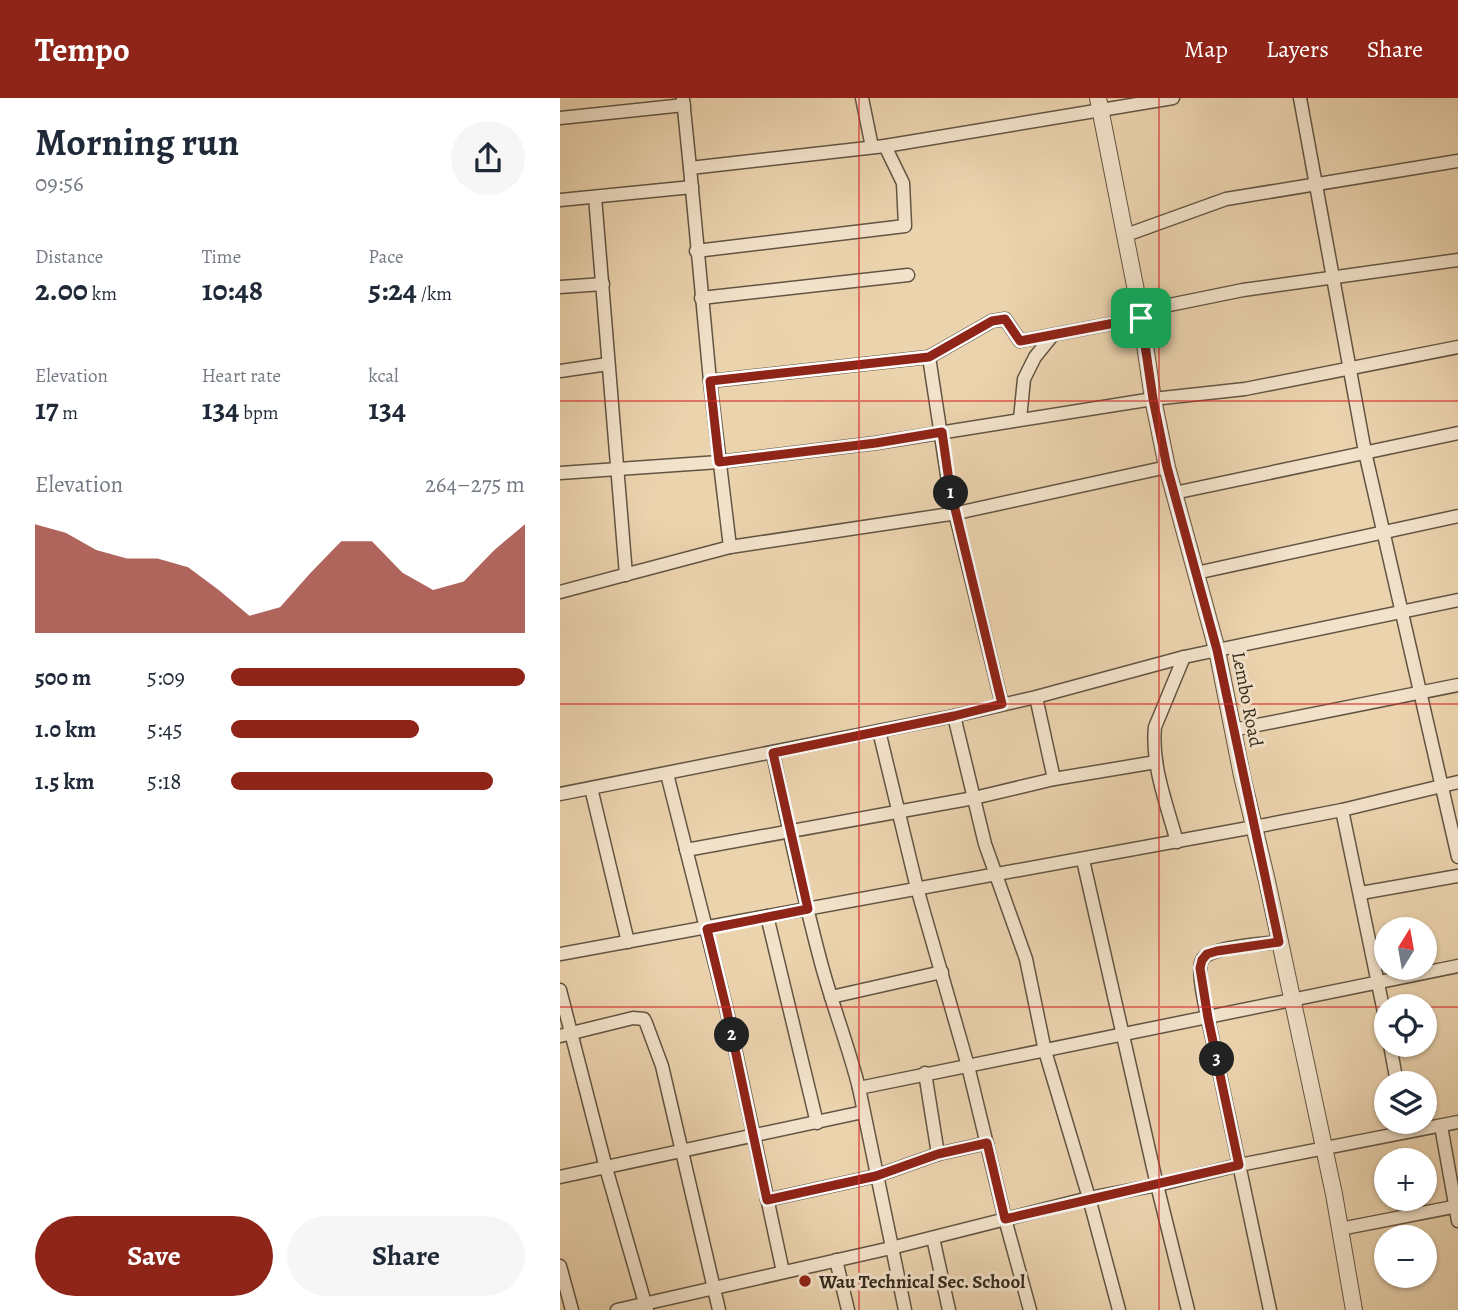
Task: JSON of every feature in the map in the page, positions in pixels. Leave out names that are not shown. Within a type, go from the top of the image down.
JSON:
[{"type":"street","points":[[696,251],[905,226],[903,183],[879,147],[862,98]]},
{"type":"street","points":[[690,168],[879,147],[1099,103],[1172,98]]},
{"type":"street","points":[[1300,98],[1365,452],[1458,857]]},
{"type":"street","points":[[560,118],[683,102],[696,251],[730,547]]},
{"type":"street","name":"Lembo Road","points":[[1099,103],[1141,314],[1153,399],[1167,467],[1217,650],[1293,1000],[1354,1310]]},
{"type":"street","points":[[1126,235],[1212,203],[1316,183],[1458,161]]},
{"type":"street","points":[[560,200],[692,187]]},
{"type":"street","points":[[595,197],[626,575]]},
{"type":"street","points":[[710,381],[929,357],[992,321],[1005,319],[1020,341],[1243,290],[1333,275],[1458,260]]},
{"type":"street","points":[[701,298],[908,275]]},
{"type":"street","points":[[560,287],[603,284]]},
{"type":"street","points":[[1020,419],[1024,379],[1035,357],[1052,335]]},
{"type":"street","points":[[560,473],[719,462],[876,443],[1153,399],[1245,389],[1458,347]]},
{"type":"street","points":[[929,357],[948,480],[1002,704]]},
{"type":"street","points":[[560,371],[608,364]]},
{"type":"street","points":[[1174,493],[1458,433]]},
{"type":"street","points":[[560,592],[730,547],[957,513],[1167,467]]},
{"type":"street","points":[[1196,573],[1458,516]]},
{"type":"street","points":[[560,794],[954,716],[1184,657],[1458,600]]},
{"type":"street","points":[[1177,842],[1156,762],[1156,727],[1184,657]]},
{"type":"street","points":[[1233,730],[1458,685]]},
{"type":"street","points":[[1036,697],[1054,779]]},
{"type":"street","points":[[954,716],[985,844],[998,873],[1027,959],[1045,1051],[1119,1310]]},
{"type":"street","points":[[879,731],[917,888],[968,1066],[1005,1219],[1031,1310]]},
{"type":"street","points":[[773,753],[808,909],[859,1088],[905,1310]]},
{"type":"street","points":[[686,850],[1156,762]]},
{"type":"street","points":[[667,774],[726,1007],[783,1272]]},
{"type":"street","points":[[560,954],[1177,842],[1342,810],[1458,782]]},
{"type":"street","points":[[591,788],[628,942]]},
{"type":"street","points":[[1342,810],[1381,994]]},
{"type":"street","points":[[1083,860],[1188,1310]]},
{"type":"street","points":[[1361,893],[1458,876]]},
{"type":"street","points":[[767,916],[817,1123]]},
{"type":"street","points":[[1269,1310],[1200,968],[1207,954],[1279,942]]},
{"type":"street","points":[[859,1088],[1458,966]]},
{"type":"street","points":[[831,997],[942,972]]},
{"type":"street","points":[[560,990],[566,1035],[646,1307]]},
{"type":"street","points":[[566,1035],[633,1018],[643,1019],[662,1066],[719,1310]]},
{"type":"street","points":[[925,1073],[938,1154]]},
{"type":"street","points":[[560,1177],[863,1112]]},
{"type":"street","points":[[1437,1126],[1458,1122]]},
{"type":"street","points":[[1441,1126],[1458,1221]]},
{"type":"street","points":[[617,1310],[646,1307],[713,1287],[891,1248],[1089,1198],[1323,1149],[1379,1134]]},
{"type":"street","points":[[767,1200],[876,1176],[938,1154],[987,1143]]},
{"type":"street","points":[[1340,1229],[1457,1206]]},
{"type":"street","points":[[933,1238],[949,1310]]},
{"type":"street","points":[[836,1259],[848,1310]]},
{"type":"street","points":[[560,1266],[572,1310]]},
{"type":"place","name":"Wau Technical Sec. School","points":[[805,1281]]},
{"type":"route","points":[[1141,318],[1153,399],[1167,467],[1217,650],[1279,942],[1207,954],[1200,968],[1239,1165],[1005,1219],[987,1143],[938,1154],[876,1176],[767,1200],[707,929],[808,909],[773,753],[1002,704],[950,488],[942,432],[876,443],[719,462],[710,381],[929,357],[992,321],[1005,319],[1020,341],[1141,318]]}]
